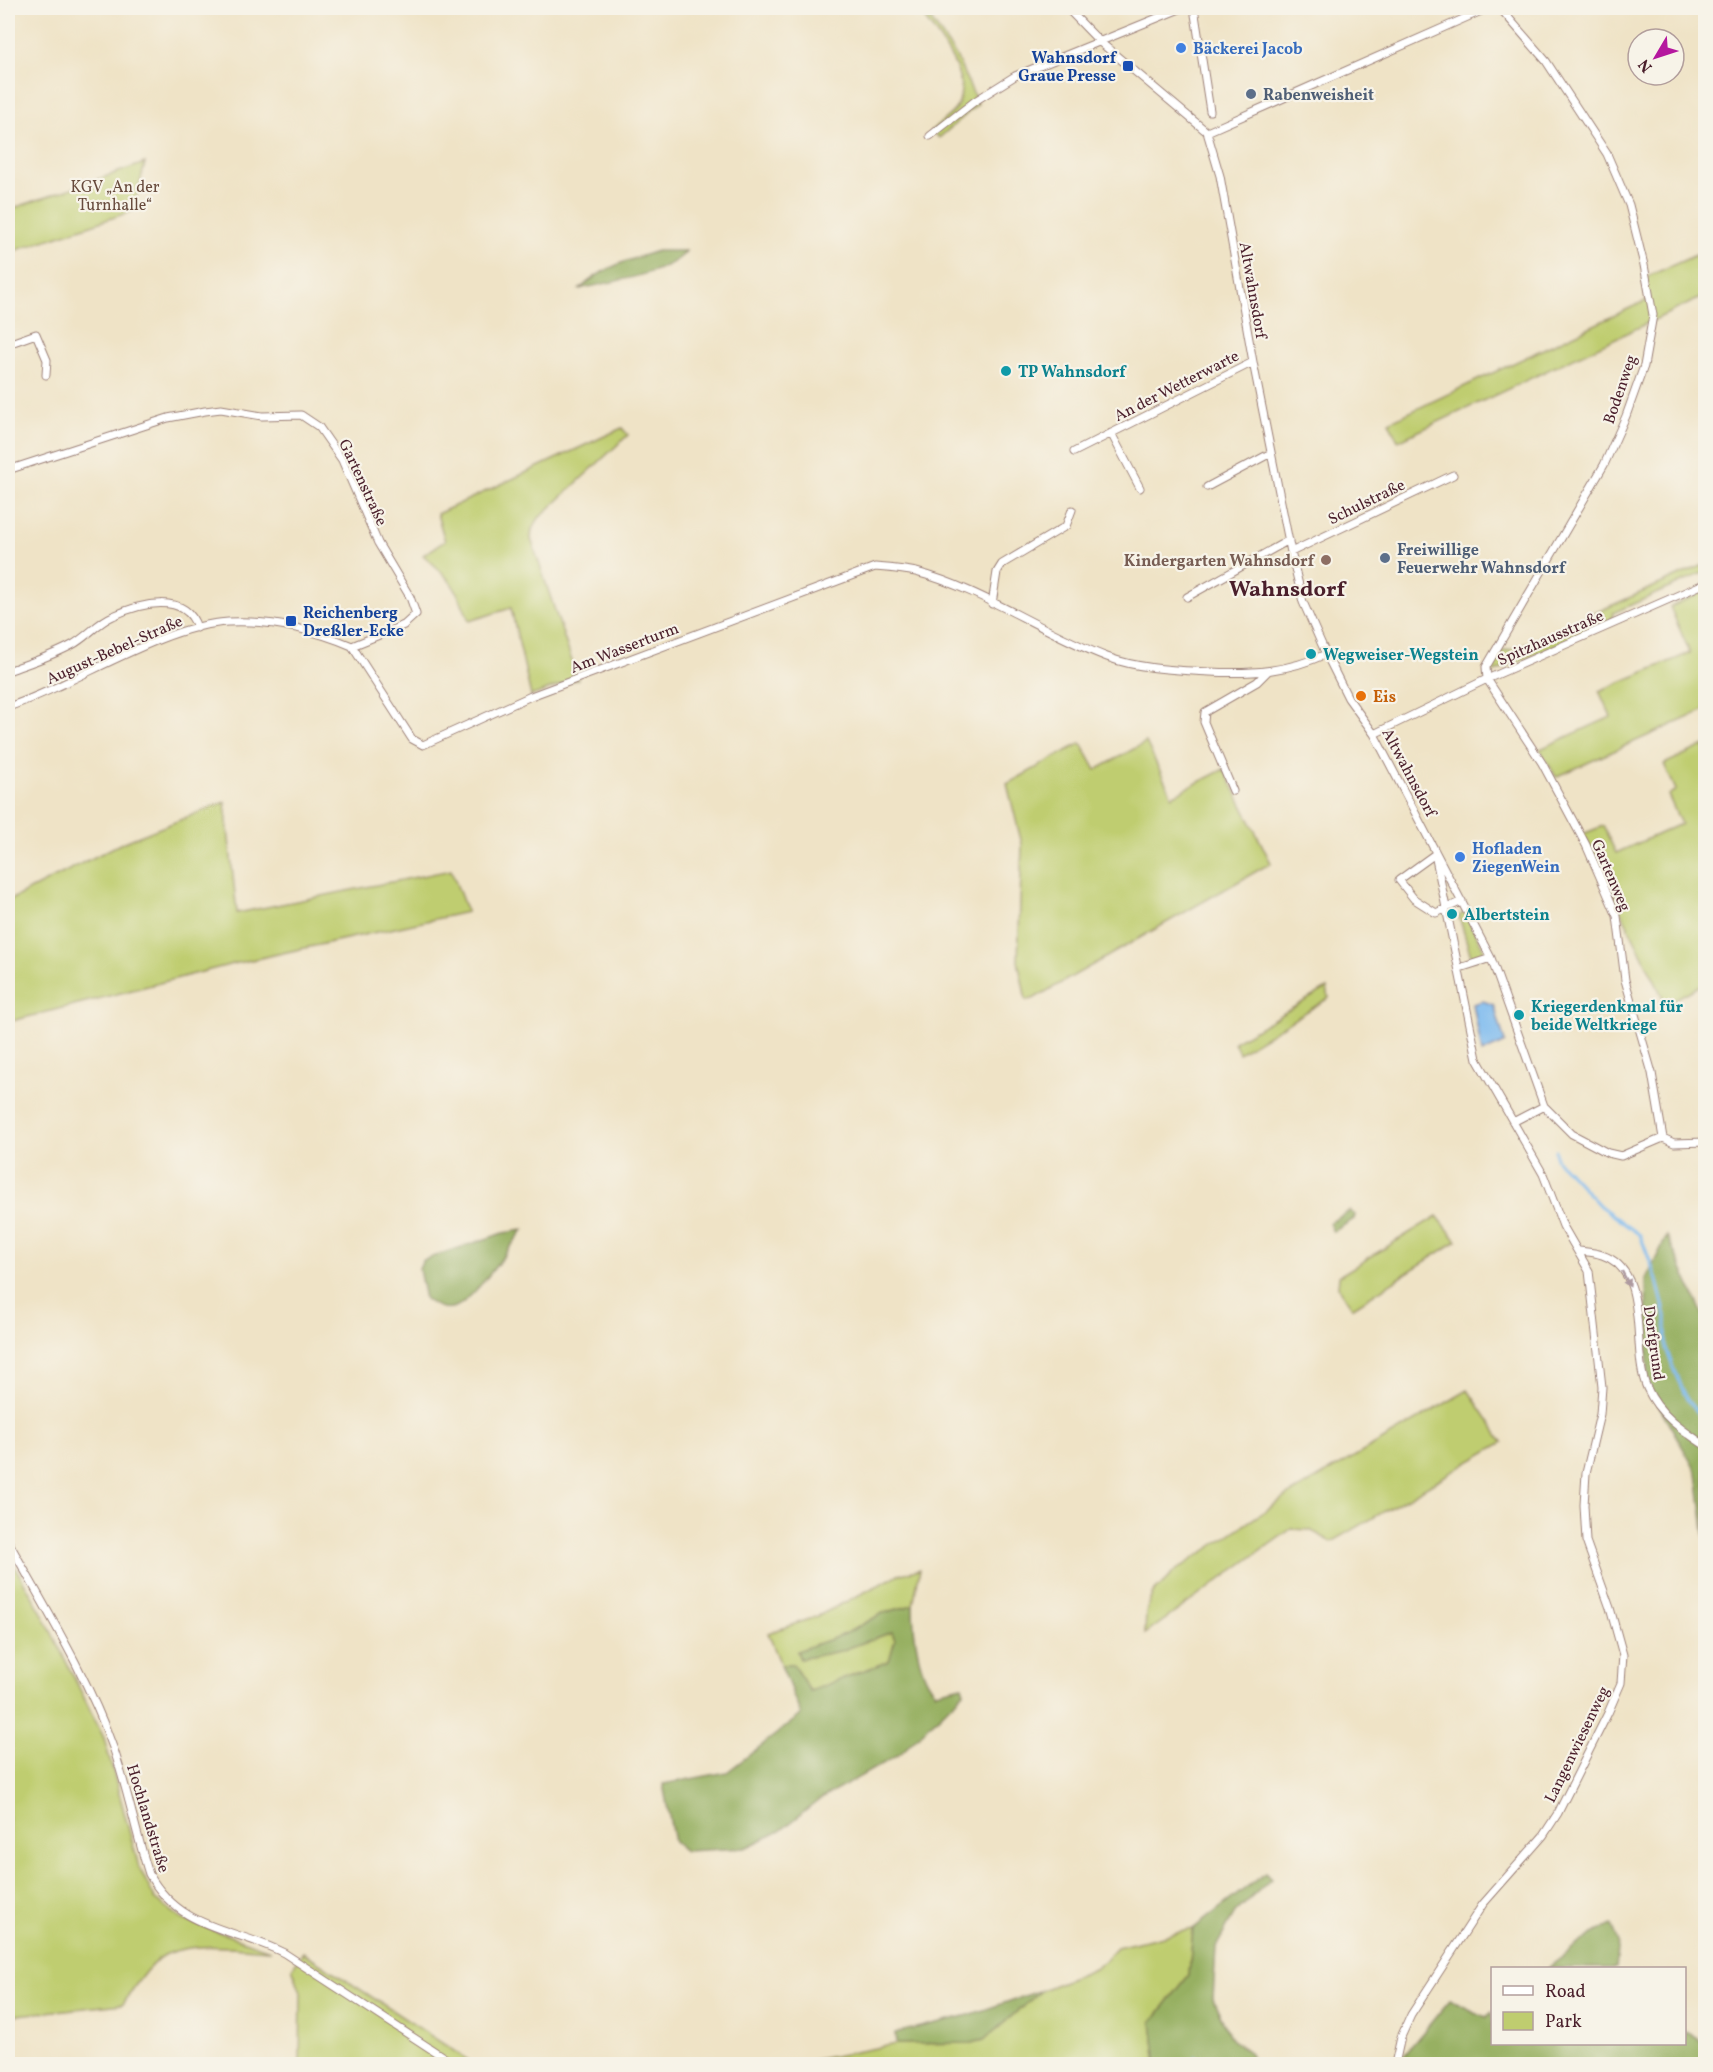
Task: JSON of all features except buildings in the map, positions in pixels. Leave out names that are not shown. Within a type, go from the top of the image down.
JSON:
[{"type":"street","points":[[1067,8],[1100,42],[1207,132],[1488,8]]},
{"type":"street","points":[[930,136],[975,101],[1014,76],[1182,8]]},
{"type":"street","points":[[1194,8],[1210,111]]},
{"type":"street","name":"Bodenweg","points":[[1487,679],[1486,667],[1604,465],[1626,416],[1644,366],[1653,315],[1644,265],[1629,205],[1607,154],[1546,61],[1500,8]]},
{"type":"street","name":"Altwahnsdorf","points":[[1207,132],[1220,176],[1253,362],[1303,602],[1348,698],[1374,734],[1491,958],[1544,1106]]},
{"type":"street","points":[[8,344],[36,334],[47,360],[46,375]]},
{"type":"street","name":"An der Wetterwarte","points":[[1074,452],[1253,362]]},
{"type":"street","name":"Gartenstraße","points":[[8,470],[168,418],[205,411],[221,409],[262,416],[301,415],[319,427],[342,460],[378,543],[410,597],[416,614],[404,625],[352,646]]},
{"type":"street","name":"An der Wetterwarte","points":[[1111,433],[1140,488]]},
{"type":"street","points":[[1207,487],[1271,453]]},
{"type":"street","name":"Schulstraße","points":[[1291,552],[1453,475]]},
{"type":"street","points":[[1071,510],[1066,526],[1002,564],[997,572],[992,604],[1109,657],[1139,665],[1193,671],[1267,672],[1301,665],[1326,654]]},
{"type":"street","points":[[1066,526],[1074,529]]},
{"type":"street","points":[[1187,597],[1289,540]]},
{"type":"street","name":"Am Wasserturm","points":[[352,646],[412,739],[423,745],[531,696],[875,567],[914,571],[956,585],[992,604]]},
{"type":"street","name":"Spitzhausstraße","points":[[1374,734],[1487,679],[1706,583]]},
{"type":"street","name":"August-Bebel-Straße","points":[[8,671],[73,645],[112,616],[153,603],[173,604],[194,619],[197,628]]},
{"type":"street","name":"August-Bebel-Straße","points":[[8,707],[54,691],[128,654],[197,628],[228,622],[290,627],[323,634],[352,646]]},
{"type":"street","points":[[1233,791],[1204,722],[1205,712],[1257,682],[1267,672]]},
{"type":"street","name":"Gartenweg","points":[[1487,679],[1542,763],[1586,845],[1617,916],[1625,980],[1652,1073],[1663,1138]]},
{"type":"street","points":[[1436,854],[1399,880],[1414,900],[1436,914],[1462,901]]},
{"type":"street","name":"Altwahnsdorf","points":[[1436,854],[1477,1059],[1543,1174],[1563,1226],[1579,1251]]},
{"type":"street","points":[[1460,968],[1491,958]]},
{"type":"street","points":[[1513,1122],[1544,1106],[1572,1134],[1608,1153],[1621,1156],[1663,1138],[1674,1143],[1706,1142]]},
{"type":"street","name":"Dorfgrund","points":[[1579,1251],[1602,1255],[1615,1262],[1626,1274],[1637,1304],[1641,1363],[1646,1386],[1656,1406],[1671,1421],[1706,1446]]},
{"type":"street","name":"Langenwiesenweg","points":[[1395,2064],[1401,2037],[1423,1996],[1484,1904],[1543,1836],[1558,1813],[1595,1741],[1621,1683],[1623,1655],[1619,1635],[1586,1541],[1584,1505],[1586,1473],[1600,1414],[1602,1387],[1589,1271],[1579,1251]]},
{"type":"street","name":"Hochlandstraße","points":[[8,1541],[68,1648],[114,1750],[146,1865],[158,1890],[184,1915],[203,1924],[263,1942],[284,1953],[454,2064]]},
{"type":"green space","points":[[917,8],[923,8],[956,56],[978,104],[939,138],[932,130],[956,108],[960,96],[960,82],[950,55]]},
{"type":"green space","name":"KGV „An der Turnhalle“","points":[[145,163],[133,211],[8,253],[8,210]]},
{"type":"green space","points":[[658,251],[686,251],[667,266],[622,280],[580,289],[588,281],[607,270],[626,261]]},
{"type":"green space","points":[[1705,251],[1705,296],[1398,441],[1389,422],[1647,300],[1644,278]]},
{"type":"green space","points":[[622,428],[628,435],[539,518],[532,529],[531,539],[578,679],[531,696],[511,608],[469,621],[452,584],[423,555],[445,541],[437,514]]},
{"type":"green space","points":[[1705,564],[1705,572],[1613,613],[1612,620],[1495,672],[1490,671],[1498,652],[1514,649]]},
{"type":"green space","points":[[1705,591],[1705,710],[1556,777],[1540,749],[1611,717],[1599,691],[1690,653],[1670,607]]},
{"type":"green space","points":[[1146,742],[1172,796],[1224,769],[1271,863],[1033,999],[1026,1000],[1018,961],[1022,844],[1007,784],[1081,743],[1096,770]]},
{"type":"green space","points":[[1705,745],[1705,983],[1666,1004],[1583,834],[1603,826],[1616,853],[1681,824],[1668,795],[1676,790],[1664,764]]},
{"type":"green space","points":[[225,802],[237,913],[451,870],[467,912],[233,964],[8,1022],[8,901],[122,843]]},
{"type":"green space","points":[[1465,912],[1486,954],[1472,960],[1459,916]]},
{"type":"green space","points":[[1327,988],[1329,998],[1239,1053],[1234,1042]]},
{"type":"green space","points":[[1350,1211],[1355,1215],[1354,1219],[1333,1232],[1329,1223]]},
{"type":"green space","points":[[1437,1216],[1457,1241],[1352,1308],[1338,1287],[1339,1276]]},
{"type":"green space","points":[[523,1230],[481,1285],[463,1303],[451,1308],[443,1308],[425,1299],[419,1269],[423,1260],[503,1233]]},
{"type":"green space","points":[[1667,1236],[1705,1319],[1705,1539],[1697,1473],[1648,1386],[1646,1279]]},
{"type":"green space","points":[[1468,1390],[1503,1442],[1332,1542],[1310,1530],[1291,1529],[1145,1634],[1146,1612],[1152,1594],[1175,1571],[1289,1495]]},
{"type":"green space","points":[[8,1555],[41,1611],[104,1738],[139,1867],[155,1899],[181,1919],[270,1950],[219,1947],[193,1948],[169,1953],[155,1962],[143,1975],[123,2004],[8,2016]]},
{"type":"green space","points":[[920,1569],[913,1605],[883,1613],[845,1634],[797,1652],[800,1659],[840,1651],[892,1632],[895,1640],[889,1661],[810,1691],[793,1665],[781,1665],[768,1633],[818,1616],[898,1575]]},
{"type":"green space","points":[[913,1605],[918,1652],[930,1685],[936,1692],[962,1686],[964,1692],[900,1754],[819,1800],[780,1831],[745,1848],[685,1851],[674,1842],[663,1784],[727,1772],[801,1715],[781,1665],[793,1665],[810,1691],[889,1661],[895,1640],[892,1632],[840,1651],[800,1659],[797,1651],[845,1634],[883,1613]]},
{"type":"green space","points":[[1265,1873],[1271,1879],[1235,1913],[1216,1947],[1213,1999],[1231,2039],[1250,2053],[1254,2064],[1157,2064],[1152,2022],[1189,1975],[1193,1929]]},
{"type":"green space","points":[[1612,1925],[1619,1942],[1616,1967],[1549,1967],[1591,1935]]},
{"type":"green space","points":[[1193,1929],[1189,1975],[1152,2022],[1157,2064],[793,2064],[896,2044],[971,2043],[984,2040],[1042,1990],[1097,1968],[1117,1947]]},
{"type":"green space","points":[[303,1952],[474,2064],[300,2064],[301,1992],[292,1968]]},
{"type":"green space","points":[[1042,1990],[984,2040],[971,2043],[896,2044],[895,2033],[969,2015]]},
{"type":"green space","points":[[1450,2000],[1486,2017],[1491,2013],[1491,2045],[1686,2045],[1686,2032],[1705,2043],[1705,2064],[1407,2064],[1402,2057]]},
{"type":"water","points":[[1483,1001],[1494,1005],[1505,1042],[1482,1053],[1473,1004]]},
{"type":"waterway","points":[[1555,1150],[1556,1159],[1600,1206],[1640,1235],[1656,1277],[1666,1316],[1666,1348],[1687,1399],[1706,1422]]},
{"type":"waterway","points":[[1195,2057],[1195,2064]]},
{"type":"place","name":"Bäckerei Jacob","points":[[1181,48]]},
{"type":"place","name":"Wahnsdorf Graue Presse","points":[[1128,66]]},
{"type":"place","name":"Rabenweisheit","points":[[1251,94]]},
{"type":"place","name":"TP Wahnsdorf","points":[[1006,371]]},
{"type":"place","name":"Freiwillige Feuerwehr Wahnsdorf","points":[[1385,558]]},
{"type":"place","name":"Kindergarten Wahnsdorf","points":[[1326,560]]},
{"type":"place","name":"Reichenberg Dreßler-Ecke","points":[[291,621]]},
{"type":"place","name":"Wegweiser-Wegstein","points":[[1311,654]]},
{"type":"place","name":"Eis","points":[[1361,696]]},
{"type":"place","name":"Hofladen ZiegenWein","points":[[1460,857]]},
{"type":"place","name":"Albertstein","points":[[1452,914]]},
{"type":"place","name":"Kriegerdenkmal für beide Weltkriege","points":[[1519,1015]]},
{"type":"district","name":"Wahnsdorf","points":[[1287,588]]}]
